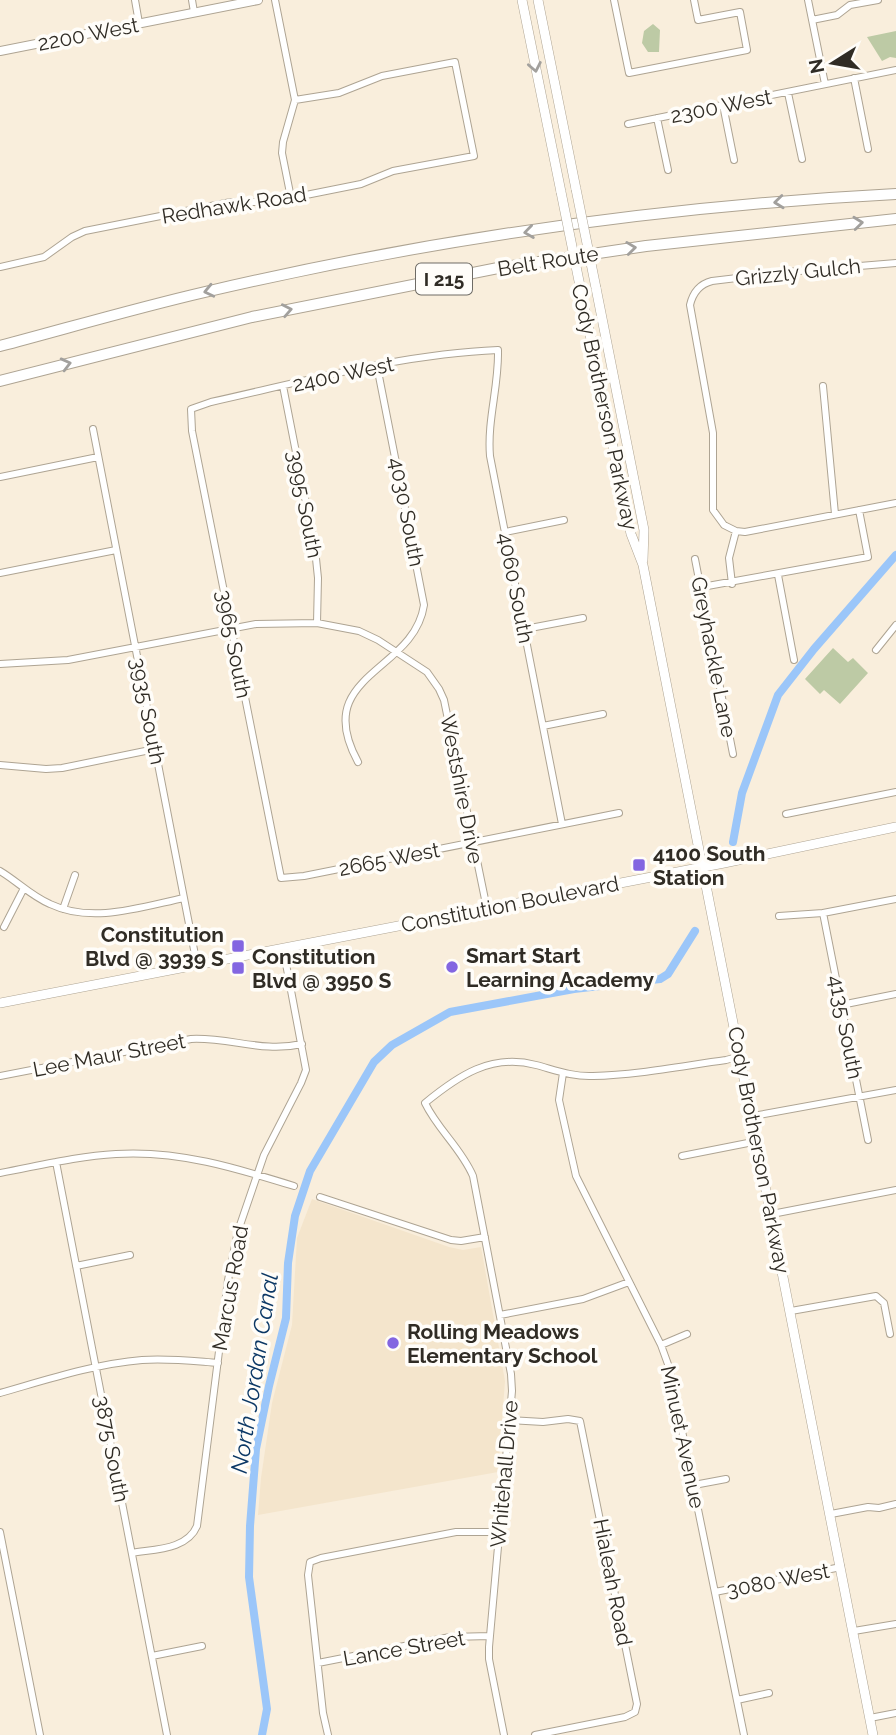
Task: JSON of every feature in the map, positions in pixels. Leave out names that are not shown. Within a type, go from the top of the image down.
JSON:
[{"type":"highway","name":"Belt Route","points":[[0,346],[205,292],[423,248],[610,220],[808,199],[896,194]]},
{"type":"highway","name":"Belt Route","points":[[0,381],[252,317],[498,268],[646,246],[896,219]]},
{"type":"main road","name":"Cody Brotherson Parkway","points":[[522,0],[631,534],[643,565],[873,1735]]},
{"type":"main road","name":"Cody Brotherson Parkway","points":[[538,0],[644,530],[643,565]]},
{"type":"main road","name":"Constitution Boulevard","points":[[0,1003],[896,827]]},
{"type":"street","points":[[135,0],[139,23]]},
{"type":"street","points":[[192,0],[194,12]]},
{"type":"street","name":"2200 West","points":[[0,51],[258,0]]},
{"type":"street","points":[[275,0],[295,100],[282,142],[291,198]]},
{"type":"street","points":[[614,0],[629,73],[747,50],[740,12],[698,20],[694,0]]},
{"type":"street","points":[[808,0],[825,84]]},
{"type":"street","points":[[812,20],[837,15],[849,5],[878,0]]},
{"type":"street","name":"Redhawk Road","points":[[0,267],[44,257],[85,231],[231,202],[265,202],[291,198],[360,184],[393,171],[474,156],[455,62],[382,76],[339,93],[295,100]]},
{"type":"street","name":"2300 West","points":[[628,124],[896,70]]},
{"type":"street","points":[[854,78],[868,149]]},
{"type":"street","points":[[789,93],[802,159]]},
{"type":"street","points":[[723,106],[734,160]]},
{"type":"street","points":[[657,118],[668,170]]},
{"type":"street","name":"Grizzly Gulch","points":[[736,531],[720,521],[712,505],[713,433],[690,310],[692,298],[701,286],[712,281],[896,263]]},
{"type":"street","name":"2400 West","points":[[191,409],[211,402],[377,366],[472,351],[498,350]]},
{"type":"street","name":"4060 South","points":[[498,350],[498,372],[489,438],[562,824]]},
{"type":"street","name":"4030 South","points":[[358,762],[346,729],[348,702],[353,693],[417,628],[424,605],[377,366]]},
{"type":"street","name":"3995 South","points":[[283,386],[317,562],[317,622]]},
{"type":"street","points":[[823,386],[835,514]]},
{"type":"street","name":"3965 South","points":[[191,409],[192,431],[281,878]]},
{"type":"street","name":"3935 South","points":[[93,429],[197,965]]},
{"type":"street","points":[[0,477],[98,457]]},
{"type":"street","points":[[732,584],[729,558],[736,531],[745,532],[896,503]]},
{"type":"street","points":[[702,587],[732,584],[868,557],[859,510]]},
{"type":"street","points":[[505,532],[564,520]]},
{"type":"street","points":[[0,573],[116,550]]},
{"type":"street","name":"Greyhackle Lane","points":[[695,559],[733,754]]},
{"type":"street","points":[[778,575],[794,660]]},
{"type":"street","points":[[525,629],[583,618]]},
{"type":"street","name":"Westshire Drive","points":[[0,664],[68,660],[272,622],[317,622],[359,631],[427,672],[439,689],[444,700],[486,909]]},
{"type":"street","points":[[876,650],[896,625]]},
{"type":"street","points":[[543,726],[603,714]]},
{"type":"street","points":[[0,765],[62,768],[155,749]]},
{"type":"street","points":[[786,814],[896,792]]},
{"type":"street","name":"2665 West","points":[[281,878],[304,876],[619,813]]},
{"type":"street","points":[[0,871],[50,905],[63,909],[99,914],[184,898]]},
{"type":"street","points":[[63,909],[75,875]]},
{"type":"street","points":[[4,927],[24,888]]},
{"type":"street","points":[[779,916],[823,913],[896,899]]},
{"type":"street","name":"4135 South","points":[[823,913],[868,1140]]},
{"type":"street","name":"Marcus Road","points":[[132,1553],[180,1544],[196,1530],[232,1256],[267,1146],[305,1074],[302,1044],[283,948]]},
{"type":"street","points":[[841,1005],[896,994]]},
{"type":"street","name":"Lee Maur Street","points":[[0,1076],[191,1039],[274,1048],[302,1044]]},
{"type":"street","points":[[563,1073],[603,1076],[741,1056]]},
{"type":"street","name":"Whitehall Drive","points":[[504,1735],[489,1659],[511,1374],[477,1192],[470,1168],[457,1146],[432,1117],[425,1103],[464,1073],[493,1063],[524,1062],[563,1073]]},
{"type":"street","name":"Minuet Avenue","points":[[563,1073],[559,1100],[576,1176],[661,1345],[676,1394],[744,1735]]},
{"type":"street","points":[[753,1116],[896,1090]]},
{"type":"street","points":[[682,1156],[758,1140]]},
{"type":"street","points":[[0,1173],[104,1154],[157,1154],[201,1159],[294,1186]]},
{"type":"street","name":"3875 South","points":[[56,1162],[167,1735]]},
{"type":"street","points":[[772,1214],[896,1189]]},
{"type":"street","points":[[320,1197],[451,1240],[485,1237]]},
{"type":"street","points":[[76,1266],[130,1255]]},
{"type":"street","points":[[500,1315],[583,1299],[629,1282]]},
{"type":"street","points":[[791,1311],[872,1295],[884,1303],[890,1334]]},
{"type":"street","points":[[661,1345],[687,1334]]},
{"type":"street","points":[[0,1393],[96,1368],[154,1360],[218,1363]]},
{"type":"street","name":"Hialeah Road","points":[[509,1420],[580,1420],[637,1704],[635,1713],[625,1717],[535,1735]]},
{"type":"street","points":[[694,1485],[726,1479]]},
{"type":"street","points":[[831,1514],[896,1504]]},
{"type":"street","points":[[0,1532],[40,1735]]},
{"type":"street","points":[[328,1735],[308,1575],[310,1562],[456,1532],[500,1532]]},
{"type":"street","name":"3080 West","points":[[715,1592],[841,1567]]},
{"type":"street","points":[[854,1631],[896,1624]]},
{"type":"street","name":"Lance Street","points":[[318,1663],[450,1637],[490,1636]]},
{"type":"street","points":[[152,1656],[202,1646]]},
{"type":"street","points":[[737,1700],[769,1693]]},
{"type":"street","points":[[870,1718],[896,1713]]},
{"type":"shaded area","name":"Rolling Meadows Elementary School","points":[[312,1199],[449,1247],[463,1250],[481,1247],[505,1381],[498,1472],[258,1515],[272,1403],[292,1325],[297,1238]]},
{"type":"green space","points":[[653,24],[660,30],[659,52],[648,52],[642,43],[644,31]]},
{"type":"green space","points":[[896,31],[896,58],[890,57],[882,61],[867,37]]},
{"type":"green space","points":[[833,648],[848,662],[853,658],[868,673],[840,704],[824,690],[820,694],[805,679]]},
{"type":"waterway","name":"North Jordan Canal","points":[[733,842],[742,793],[778,695],[814,649],[896,555]]},
{"type":"waterway","name":"North Jordan Canal","points":[[262,1735],[267,1709],[249,1577],[256,1449],[286,1318],[288,1263],[295,1216],[310,1171],[374,1062],[392,1045],[450,1012],[574,989],[660,979],[668,974],[695,931]]},
{"type":"place","name":"4100 South Station","points":[[639,865]]},
{"type":"place","name":"Constitution Blvd @ 3939 S","points":[[238,946]]},
{"type":"place","name":"Smart Start Learning Academy","points":[[452,967]]},
{"type":"place","name":"Constitution Blvd @ 3950 S","points":[[238,968]]},
{"type":"place","name":"Rolling Meadows Elementary School","points":[[393,1343]]}]
